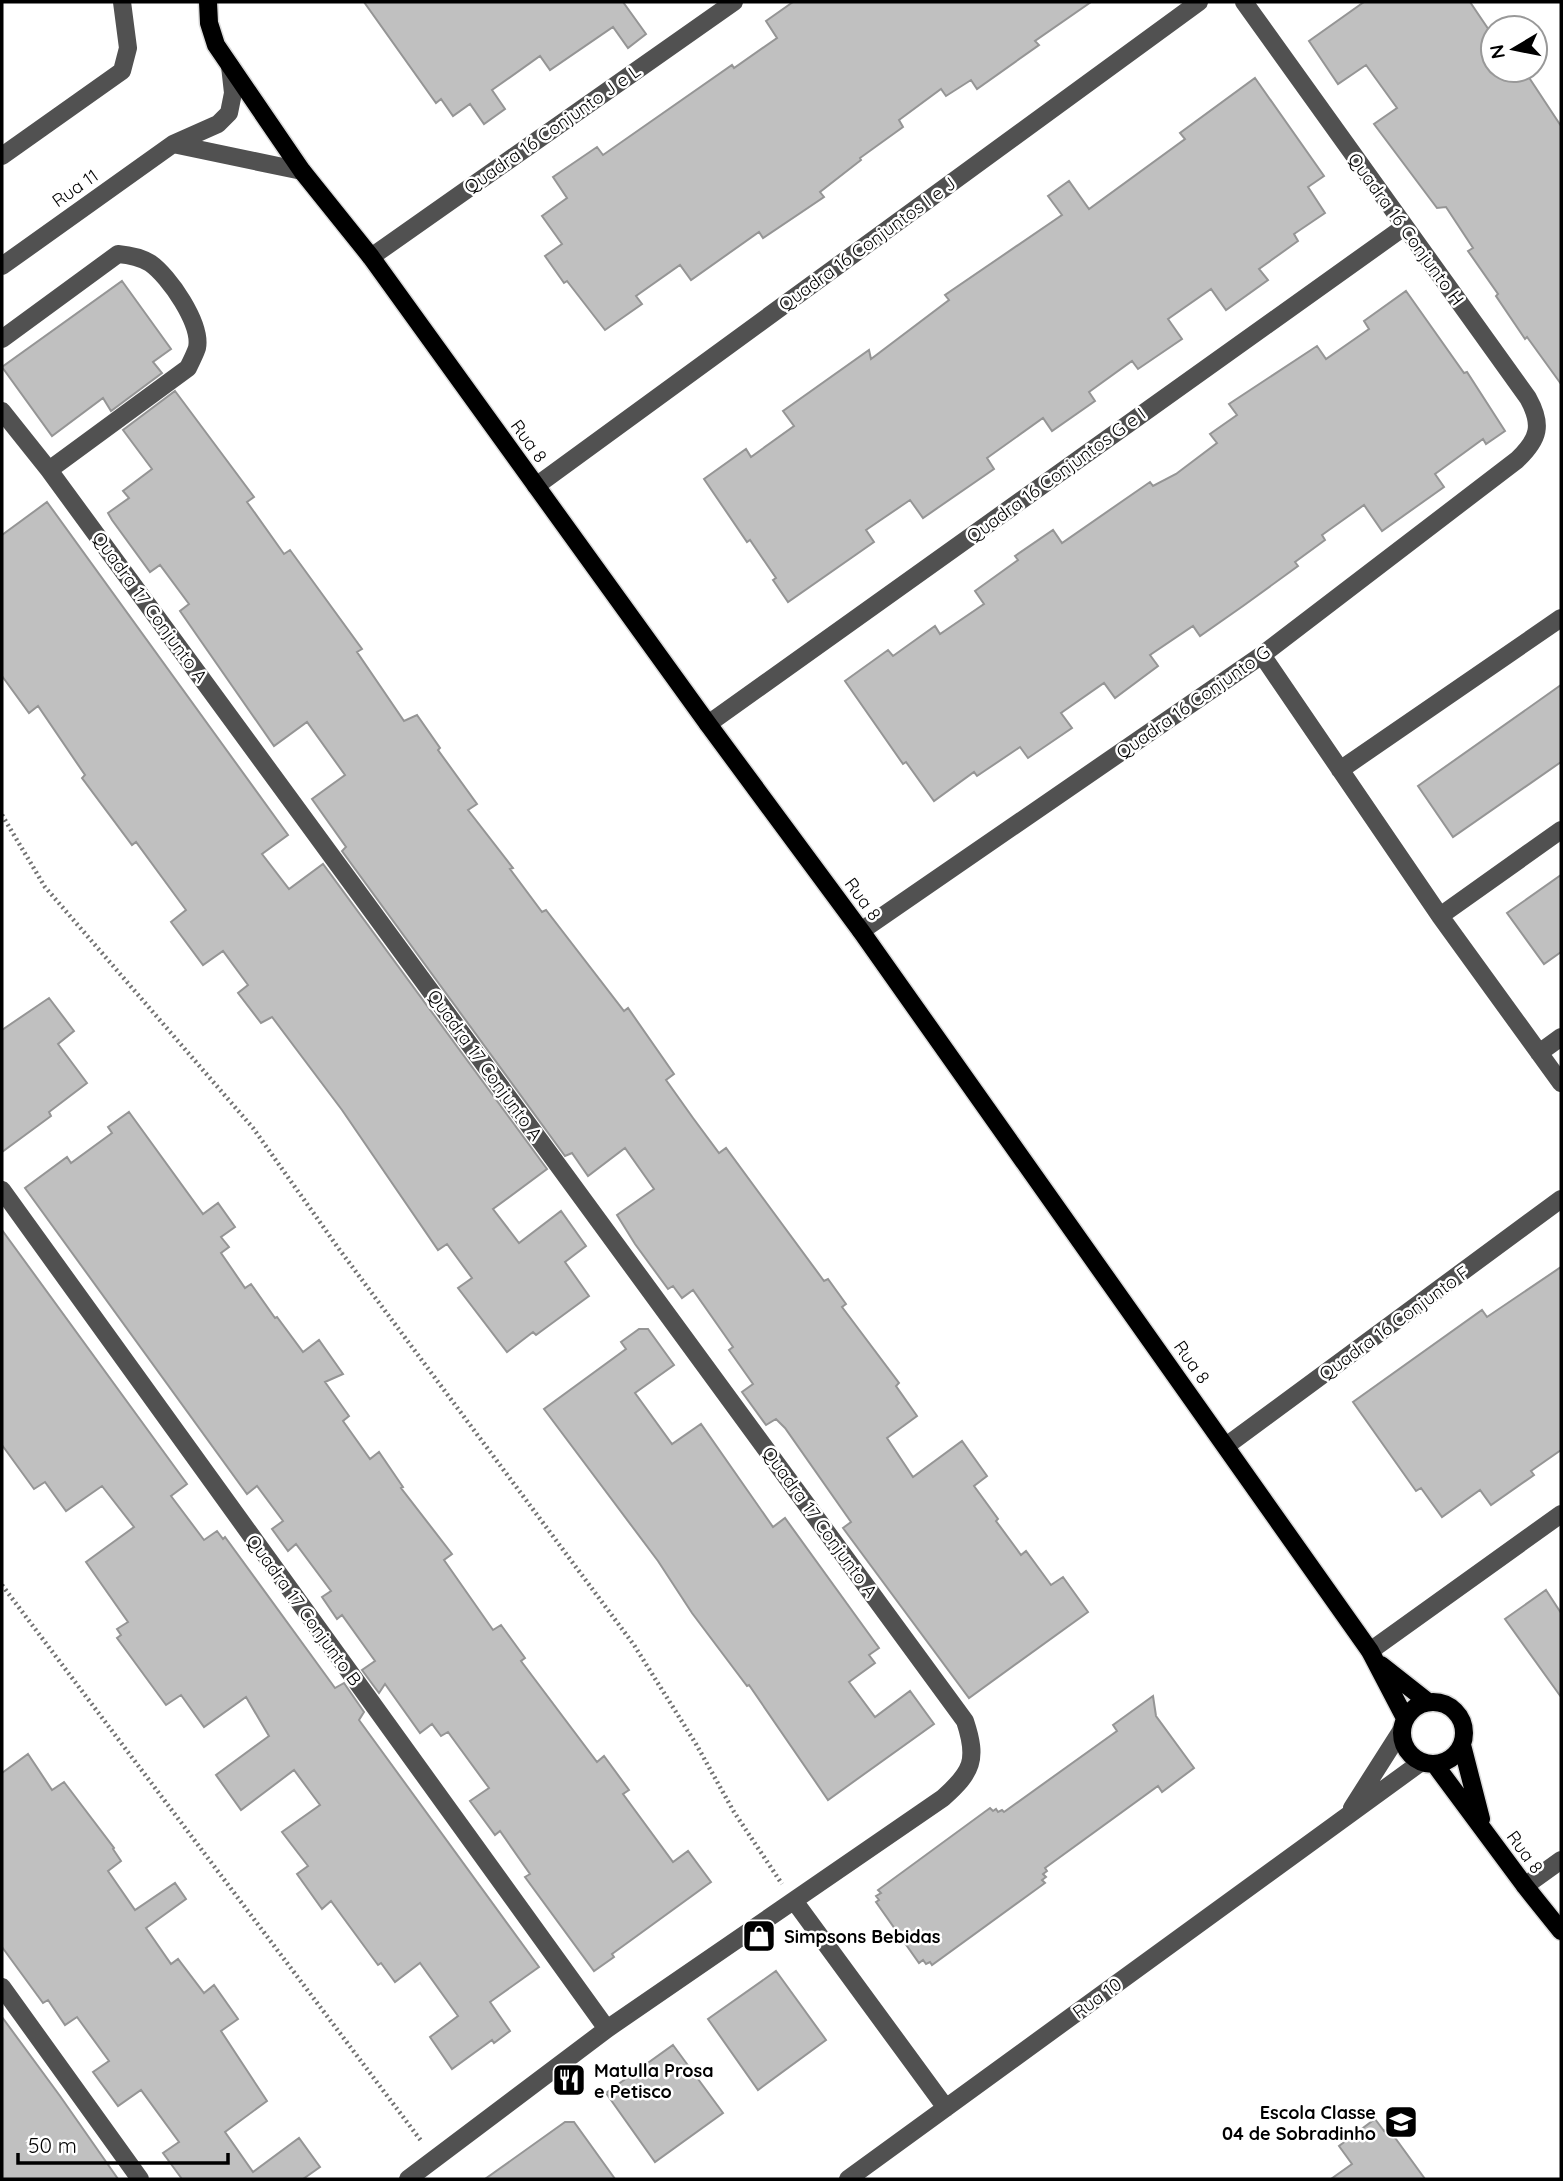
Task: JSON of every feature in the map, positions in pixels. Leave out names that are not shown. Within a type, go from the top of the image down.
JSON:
[{"type":"main road","points":[[208,2],[209,23],[216,45],[302,171]]},
{"type":"main road","name":"Rua 8","points":[[302,171],[371,257],[861,932],[1226,1446],[1374,1656],[1403,1724]]},
{"type":"main road","name":"Rua 8","points":[[1374,1656],[1428,1702]]},
{"type":"main road","points":[[1428,1702],[1441,1703],[1453,1710],[1464,1728],[1462,1745],[1452,1758],[1428,1764],[1405,1748],[1403,1724],[1414,1707],[1428,1702]]},
{"type":"main road","name":"Rua 8","points":[[1462,1745],[1483,1829]]},
{"type":"main road","name":"Rua 8","points":[[1428,1764],[1483,1829],[1561,1931]]},
{"type":"street","points":[[2,156],[122,71],[128,48],[122,2]]},
{"type":"street","name":"Quadra 16 Conjunto J e L","points":[[371,257],[734,2]]},
{"type":"street","name":"Quadra 16 Conjuntos I e J","points":[[536,486],[1199,2]]},
{"type":"street","name":"Quadra 16 Conjunto H","points":[[1244,2],[1528,398],[1535,411],[1538,429],[1533,445],[1517,460]]},
{"type":"street","name":"Rua 11","points":[[2,266],[173,144],[218,124],[229,113],[233,93],[230,66]]},
{"type":"street","points":[[173,144],[302,171]]},
{"type":"street","name":"Quadra 16 Conjuntos G e I","points":[[708,724],[1404,227]]},
{"type":"street","points":[[2,340],[118,254],[134,256],[151,264],[178,295],[196,326],[198,346],[188,368],[49,470]]},
{"type":"street","name":"Quadra 17 Conjunto A","points":[[2,411],[49,470],[965,1721],[971,1746],[970,1768],[964,1780],[943,1798],[795,1902]]},
{"type":"street","name":"Quadra 16 Conjunto G","points":[[861,932],[1262,654],[1517,460]]},
{"type":"street","points":[[1340,770],[1561,618]]},
{"type":"street","points":[[1262,654],[1440,916],[1561,1083]]},
{"type":"street","points":[[1440,916],[1561,830]]},
{"type":"street","points":[[1539,1053],[1561,1037]]},
{"type":"street","name":"Quadra 17 Conjunto B","points":[[2,1190],[607,2029]]},
{"type":"street","name":"Quadra 16 Conjunto F","points":[[1226,1446],[1561,1199]]},
{"type":"street","points":[[1374,1656],[1561,1514]]},
{"type":"street","name":"Rua 10","points":[[1347,1816],[1403,1724]]},
{"type":"street","name":"Rua 10","points":[[848,2179],[1347,1816],[1428,1764]]},
{"type":"street","points":[[1525,1886],[1561,1860]]},
{"type":"street","points":[[408,2179],[607,2029],[795,1902],[946,2108]]},
{"type":"street","points":[[2,1987],[139,2179]]},
{"type":"path","points":[[2,814],[45,887],[253,1128],[339,1249],[634,1645],[696,1744],[734,1812],[795,1902]]},
{"type":"path","points":[[2,1586],[435,2159]]},
{"type":"building","points":[[364,2],[623,2],[646,34],[628,48],[613,27],[550,70],[540,56],[492,90],[505,109],[484,124],[470,104],[453,116],[441,99],[436,103]]},
{"type":"building","points":[[793,2],[1091,2],[1035,41],[1039,45],[977,89],[971,80],[946,96],[941,89],[899,120],[903,127],[860,158],[861,160],[820,192],[824,197],[763,238],[759,232],[691,280],[680,265],[636,296],[642,304],[605,330],[567,281],[564,283],[545,256],[562,244],[542,216],[567,198],[553,177],[597,147],[603,155],[732,65],[734,68],[777,38],[766,21]]},
{"type":"building","points":[[1364,2],[1470,2],[1479,15],[1479,84],[1533,84],[1561,126],[1561,384],[1527,337],[1525,339],[1496,296],[1498,294],[1468,251],[1473,248],[1446,207],[1437,208],[1374,124],[1397,108],[1366,65],[1338,84],[1309,41]]},
{"type":"building","points":[[1255,78],[1324,176],[1308,187],[1325,213],[1294,234],[1298,241],[1259,269],[1268,280],[1226,310],[1211,289],[1168,319],[1182,339],[1138,369],[1132,361],[1089,392],[1095,401],[1052,431],[1043,418],[987,458],[994,469],[923,518],[910,500],[866,530],[874,542],[788,602],[773,580],[776,578],[750,540],[747,542],[704,479],[746,449],[751,457],[794,426],[783,411],[869,350],[871,359],[949,300],[945,295],[1062,215],[1048,196],[1069,181],[1089,209],[1185,139],[1180,133]]},
{"type":"building","points":[[122,281],[171,349],[153,362],[162,373],[111,411],[103,398],[52,436],[2,367]]},
{"type":"building","points":[[1406,291],[1464,373],[1467,372],[1505,431],[1486,444],[1483,439],[1435,474],[1444,487],[1382,531],[1364,505],[1322,535],[1325,540],[1295,562],[1298,566],[1243,606],[1200,636],[1193,626],[1150,655],[1158,666],[1115,698],[1104,683],[1061,713],[1072,728],[1028,758],[1020,747],[977,776],[974,772],[934,801],[906,762],[903,764],[845,681],[888,650],[893,656],[935,626],[940,634],[984,604],[975,591],[1018,560],[1015,556],[1053,530],[1062,543],[1150,482],[1153,486],[1176,474],[1217,443],[1210,434],[1237,415],[1229,404],[1317,346],[1326,359],[1369,329],[1364,321]]},
{"type":"building","points":[[175,391],[254,497],[247,502],[284,554],[290,550],[362,649],[357,652],[404,721],[417,715],[440,748],[438,750],[477,804],[468,810],[513,868],[510,869],[542,912],[546,910],[624,1011],[628,1008],[674,1074],[666,1080],[693,1118],[719,1153],[726,1148],[824,1281],[828,1279],[846,1304],[842,1307],[899,1383],[896,1386],[917,1416],[887,1438],[913,1477],[962,1441],[987,1476],[974,1486],[1021,1555],[1026,1551],[1051,1585],[1063,1577],[1088,1612],[969,1698],[843,1528],[851,1522],[785,1428],[776,1419],[766,1425],[742,1392],[753,1384],[729,1350],[733,1347],[693,1290],[682,1298],[673,1286],[668,1289],[635,1244],[617,1215],[654,1189],[625,1148],[588,1176],[572,1153],[565,1156],[342,851],[346,847],[312,799],[345,775],[307,722],[274,746],[180,611],[189,604],[160,565],[150,572],[112,520],[108,513],[129,498],[123,491],[152,469],[123,430]]},
{"type":"building","points":[[47,502],[288,835],[262,854],[289,889],[323,864],[547,1169],[493,1209],[519,1243],[561,1211],[586,1246],[565,1262],[589,1296],[536,1335],[533,1332],[507,1352],[458,1288],[472,1278],[447,1244],[438,1250],[342,1110],[272,1017],[261,1023],[238,993],[248,985],[223,951],[203,965],[171,922],[186,910],[136,842],[132,845],[82,778],[85,775],[38,706],[29,713],[2,676],[2,535]]},
{"type":"building","points":[[1561,685],[1561,762],[1453,837],[1418,786]]},
{"type":"building","points":[[1561,875],[1561,952],[1544,964],[1507,913]]},
{"type":"building","points":[[49,998],[74,1031],[58,1044],[87,1083],[49,1112],[51,1116],[2,1152],[2,1030]]},
{"type":"building","points":[[129,1112],[203,1214],[218,1203],[235,1227],[221,1237],[229,1247],[221,1253],[245,1288],[251,1284],[303,1352],[319,1340],[343,1374],[325,1382],[349,1416],[343,1421],[370,1459],[379,1452],[403,1487],[401,1488],[452,1554],[444,1560],[493,1630],[501,1625],[525,1658],[521,1661],[597,1762],[604,1756],[629,1790],[623,1794],[673,1862],[688,1851],[711,1882],[612,1954],[614,1957],[594,1971],[525,1877],[530,1874],[500,1831],[495,1835],[470,1801],[489,1788],[448,1732],[441,1736],[432,1724],[420,1733],[385,1684],[379,1693],[362,1670],[375,1661],[342,1615],[337,1619],[322,1597],[331,1591],[296,1544],[288,1551],[272,1529],[283,1521],[257,1486],[247,1494],[25,1188],[67,1157],[71,1163],[112,1133],[108,1127]]},
{"type":"building","points":[[2,1230],[187,1484],[171,1496],[204,1540],[217,1531],[223,1539],[225,1537],[335,1688],[344,1683],[364,1712],[359,1720],[539,1967],[490,2002],[510,2031],[494,2043],[492,2040],[452,2069],[430,2037],[458,2016],[420,1963],[395,1982],[381,1963],[378,1965],[331,1901],[322,1909],[297,1874],[308,1866],[282,1832],[320,1805],[294,1770],[241,1810],[216,1775],[269,1736],[246,1697],[204,1727],[181,1695],[166,1705],[117,1638],[121,1635],[117,1629],[128,1622],[86,1562],[134,1527],[102,1486],[66,1511],[45,1482],[34,1489],[2,1445]]},
{"type":"building","points":[[1561,1267],[1561,1450],[1531,1471],[1534,1475],[1491,1505],[1480,1490],[1442,1517],[1421,1488],[1416,1491],[1353,1402],[1482,1310],[1487,1317]]},
{"type":"building","points":[[639,1329],[648,1329],[674,1365],[635,1393],[672,1444],[701,1424],[773,1527],[785,1518],[879,1648],[869,1655],[875,1663],[849,1682],[875,1717],[910,1691],[934,1724],[828,1800],[749,1685],[747,1686],[692,1613],[658,1561],[544,1409],[626,1349],[621,1342]]},
{"type":"building","points":[[1546,1590],[1561,1613],[1561,1697],[1505,1619]]},
{"type":"building","points":[[1153,1696],[1156,1716],[1194,1768],[1162,1792],[1158,1786],[1045,1868],[1047,1871],[1043,1874],[1046,1877],[1042,1880],[1045,1883],[932,1965],[923,1960],[919,1963],[876,1902],[879,1900],[876,1896],[881,1893],[878,1890],[990,1808],[1004,1812],[1117,1731],[1113,1725]]},
{"type":"building","points":[[28,1754],[52,1790],[64,1782],[114,1848],[121,1861],[108,1871],[135,1910],[175,1883],[186,1899],[146,1928],[171,1964],[178,1959],[204,1993],[214,1985],[238,2019],[221,2031],[267,2101],[225,2132],[253,2172],[299,2138],[320,2167],[303,2179],[182,2179],[163,2153],[179,2142],[141,2090],[118,2106],[93,2072],[109,2061],[77,2017],[65,2025],[48,2000],[43,2003],[2,1947],[2,1773]]},
{"type":"building","points":[[776,1971],[826,2040],[758,2090],[708,2019]]},
{"type":"building","points":[[2,2017],[60,2096],[118,2179],[2,2179]]},
{"type":"building","points":[[673,2045],[723,2113],[655,2162],[606,2093]]},
{"type":"building","points":[[1375,2119],[1384,2131],[1393,2135],[1425,2179],[1331,2179],[1352,2164],[1339,2146]]},
{"type":"building","points":[[565,2122],[574,2122],[615,2179],[485,2179]]},
{"type":"place","name":"Simpsons Bebidas","points":[[759,1936]]},
{"type":"place","name":"Matulla Prosa e Petisco","points":[[569,2080]]},
{"type":"place","name":"Escola Classe 04 de Sobradinho","points":[[1401,2122]]}]
